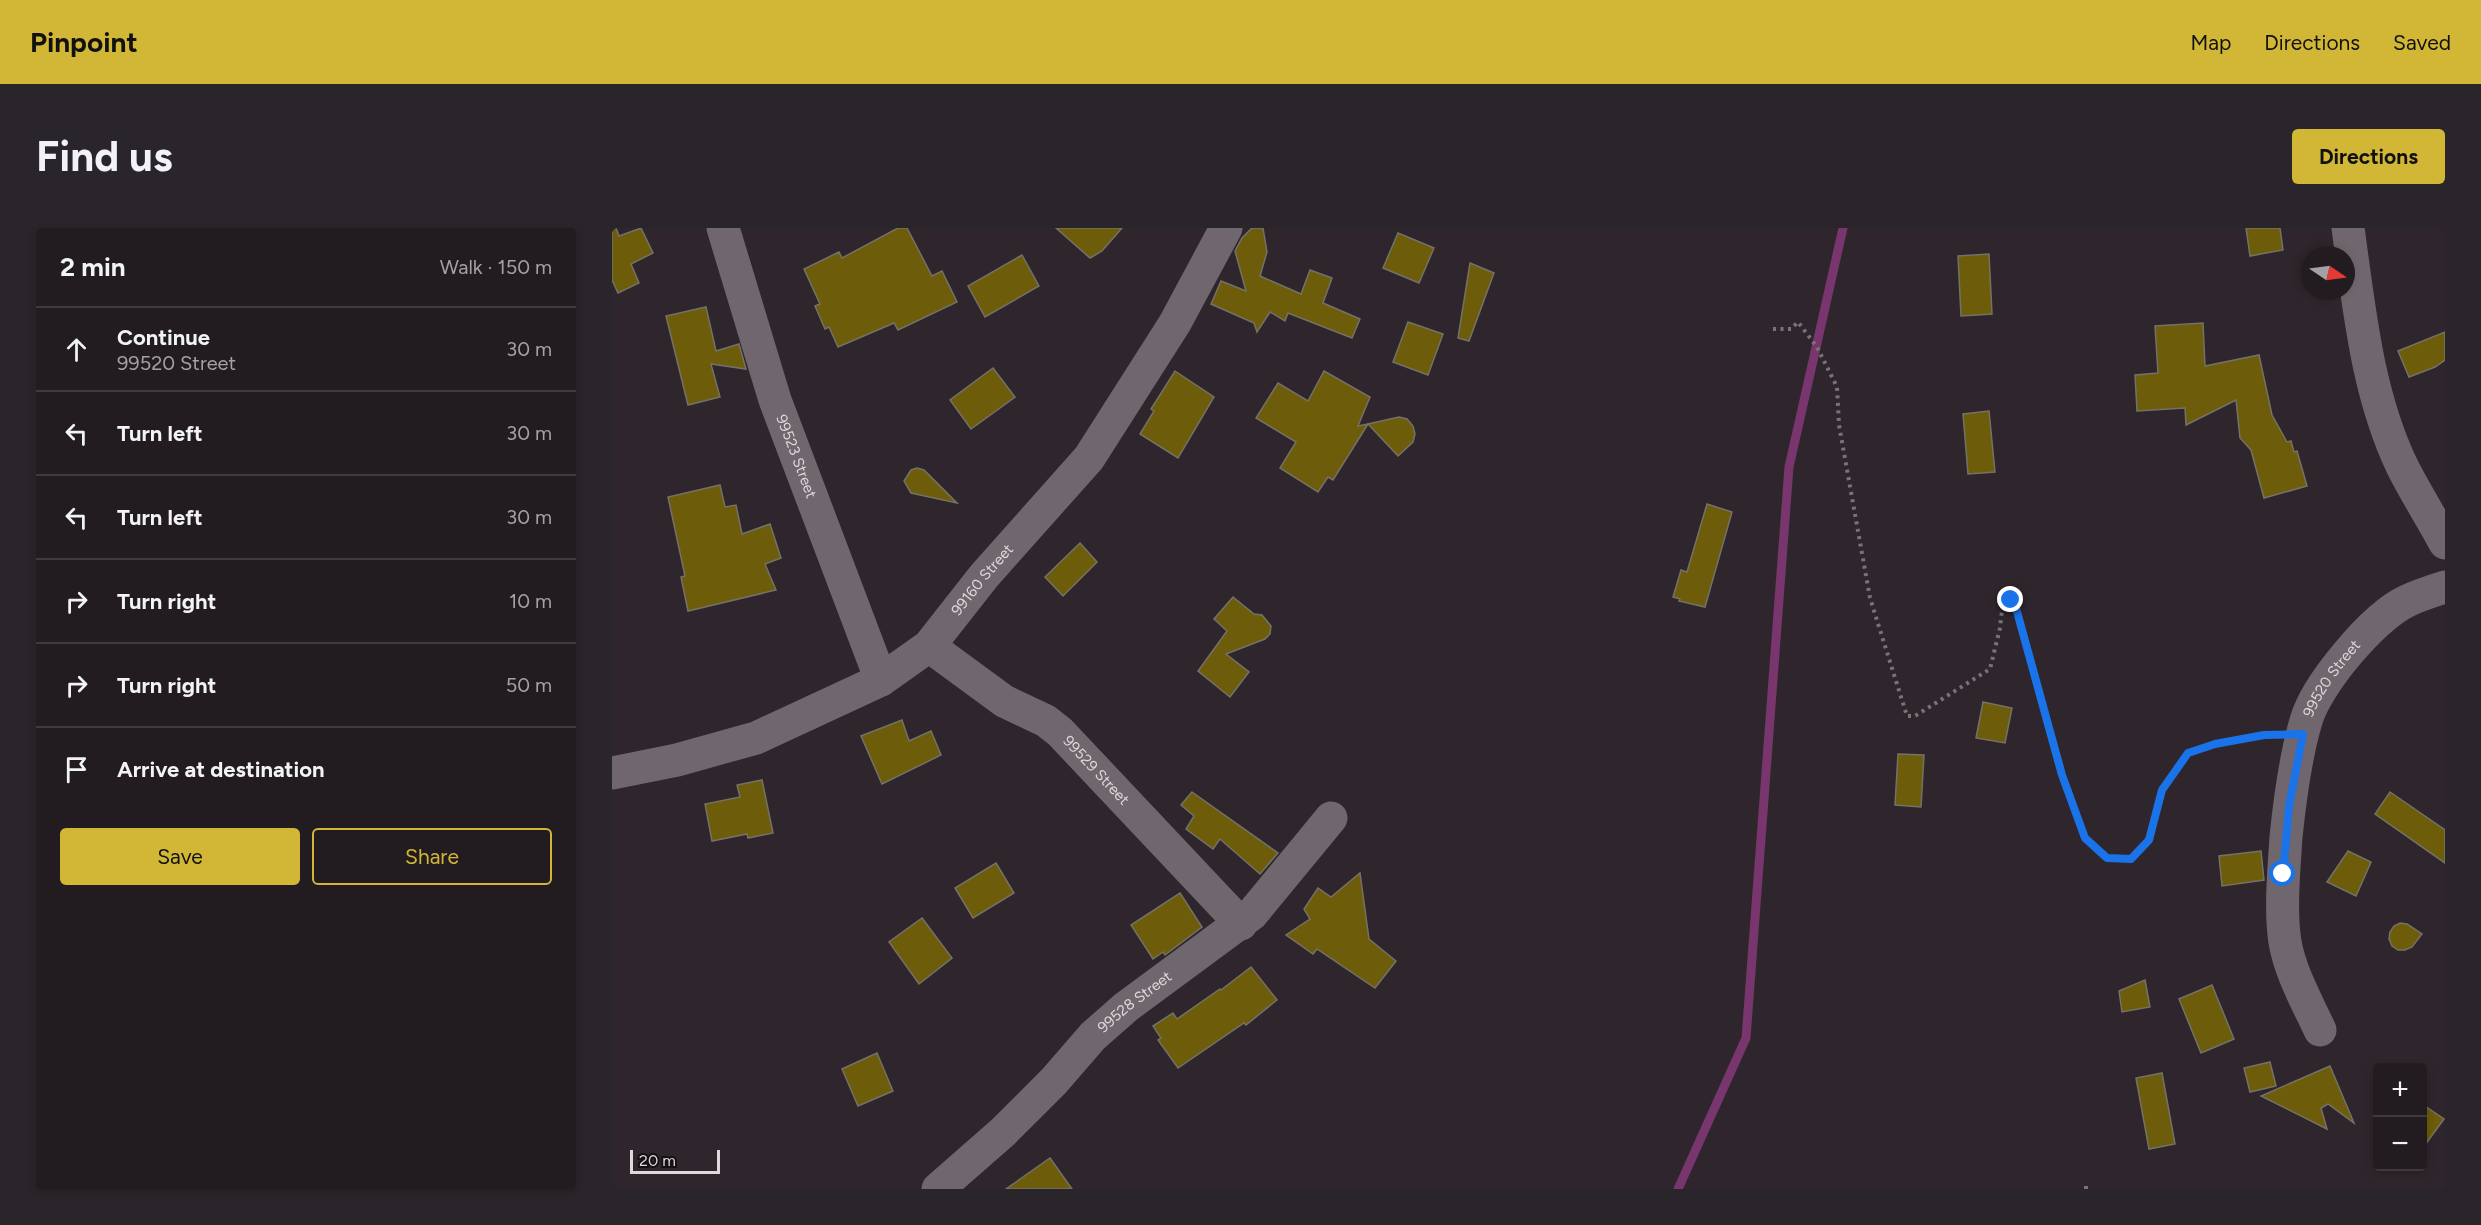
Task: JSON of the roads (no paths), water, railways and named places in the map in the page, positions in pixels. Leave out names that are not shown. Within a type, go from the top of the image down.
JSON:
[{"type":"street","name":"99523 Street","points":[[723,228],[775,400],[881,680]]},
{"type":"street","name":"99160 Street","points":[[612,773],[677,760],[756,738],[881,680],[929,646],[984,576],[1089,458],[1175,323],[1226,228]]},
{"type":"street","points":[[2348,228],[2360,310],[2379,401],[2402,465],[2445,543]]},
{"type":"street","name":"99520 Street","points":[[2320,1030],[2294,973],[2285,941],[2283,874],[2289,806],[2306,719],[2320,693],[2355,643],[2376,622],[2405,602],[2445,587]]},
{"type":"street","name":"99529 Street","points":[[929,646],[1004,702],[1046,721],[1060,732],[1241,924]]},
{"type":"street","name":"99528 Street","points":[[938,1189],[1003,1132],[1054,1081],[1093,1036],[1126,1007],[1252,914],[1331,818]]},
{"type":"waterway","points":[[1678,1189],[1746,1038],[1789,467],[1843,228]]}]
